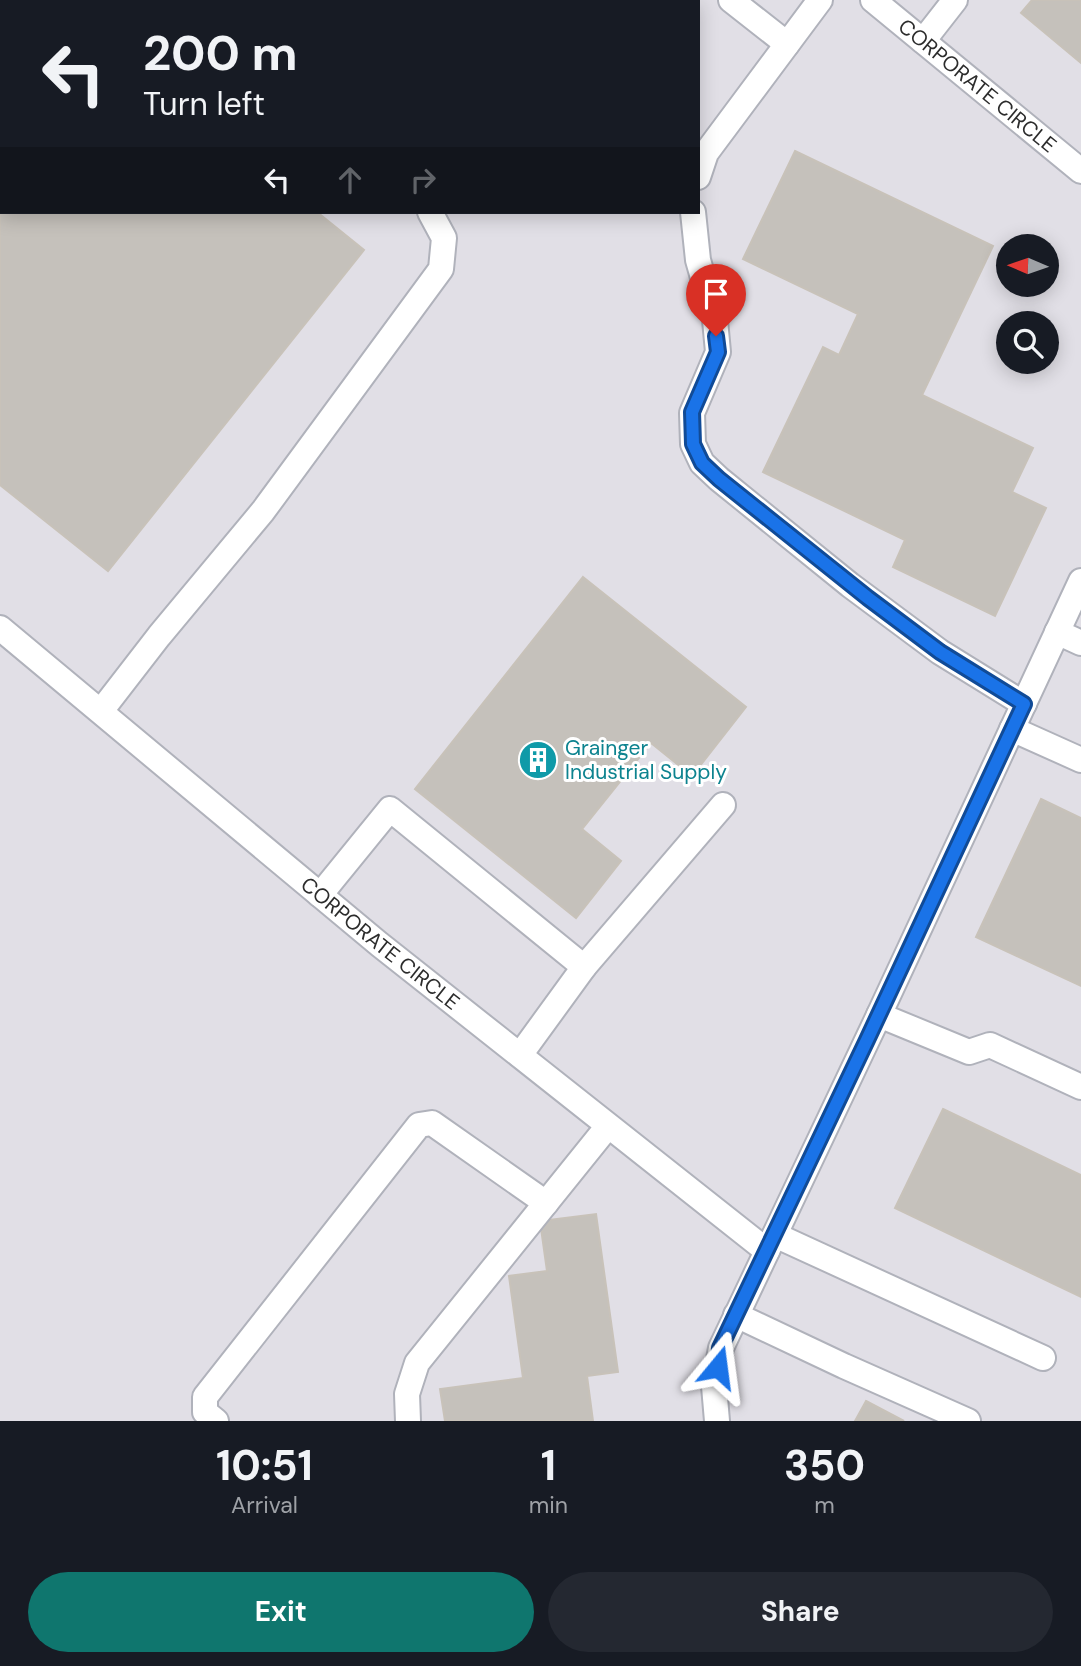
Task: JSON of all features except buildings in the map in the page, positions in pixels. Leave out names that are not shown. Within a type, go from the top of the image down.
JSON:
[{"type":"street","points":[[731,0],[787,44]]},
{"type":"street","points":[[700,171],[706,153],[820,0]]},
{"type":"street","name":"CORPORATE CIRCLE","points":[[873,0],[1081,171]]},
{"type":"street","points":[[923,41],[955,0]]},
{"type":"street","points":[[101,711],[159,636],[263,511],[442,269],[444,238],[431,214]]},
{"type":"street","points":[[693,214],[698,260],[715,320],[718,352],[692,412],[693,444],[702,463],[860,592],[940,652],[1024,704]]},
{"type":"street","points":[[718,1421],[714,1386],[720,1348],[1081,581]]},
{"type":"street","name":"CORPORATE CIRCLE","points":[[0,628],[379,944],[608,1126],[771,1243],[1043,1358]]},
{"type":"street","points":[[1057,632],[1081,643]]},
{"type":"street","points":[[1012,729],[1081,760]]},
{"type":"street","points":[[520,1055],[584,967],[723,805]]},
{"type":"street","points":[[320,895],[390,810],[584,967]]},
{"type":"street","points":[[879,1015],[969,1052],[990,1045],[1081,1087]]},
{"type":"street","points":[[216,1421],[205,1412],[205,1397],[419,1125],[432,1123],[546,1203]]},
{"type":"street","points":[[408,1421],[407,1394],[417,1363],[608,1126]]},
{"type":"street","points":[[736,1315],[968,1421]]},
{"type":"shaded area","points":[[700,0],[1081,0],[1081,1421],[0,1421],[0,214],[700,214]]},
{"type":"place","name":"Grainger Industrial Supply","points":[[538,760]]},
{"type":"route","points":[[716,336],[718,352],[692,412],[693,444],[702,463],[850,585],[940,652],[1024,704],[720,1348],[718,1367]]}]
